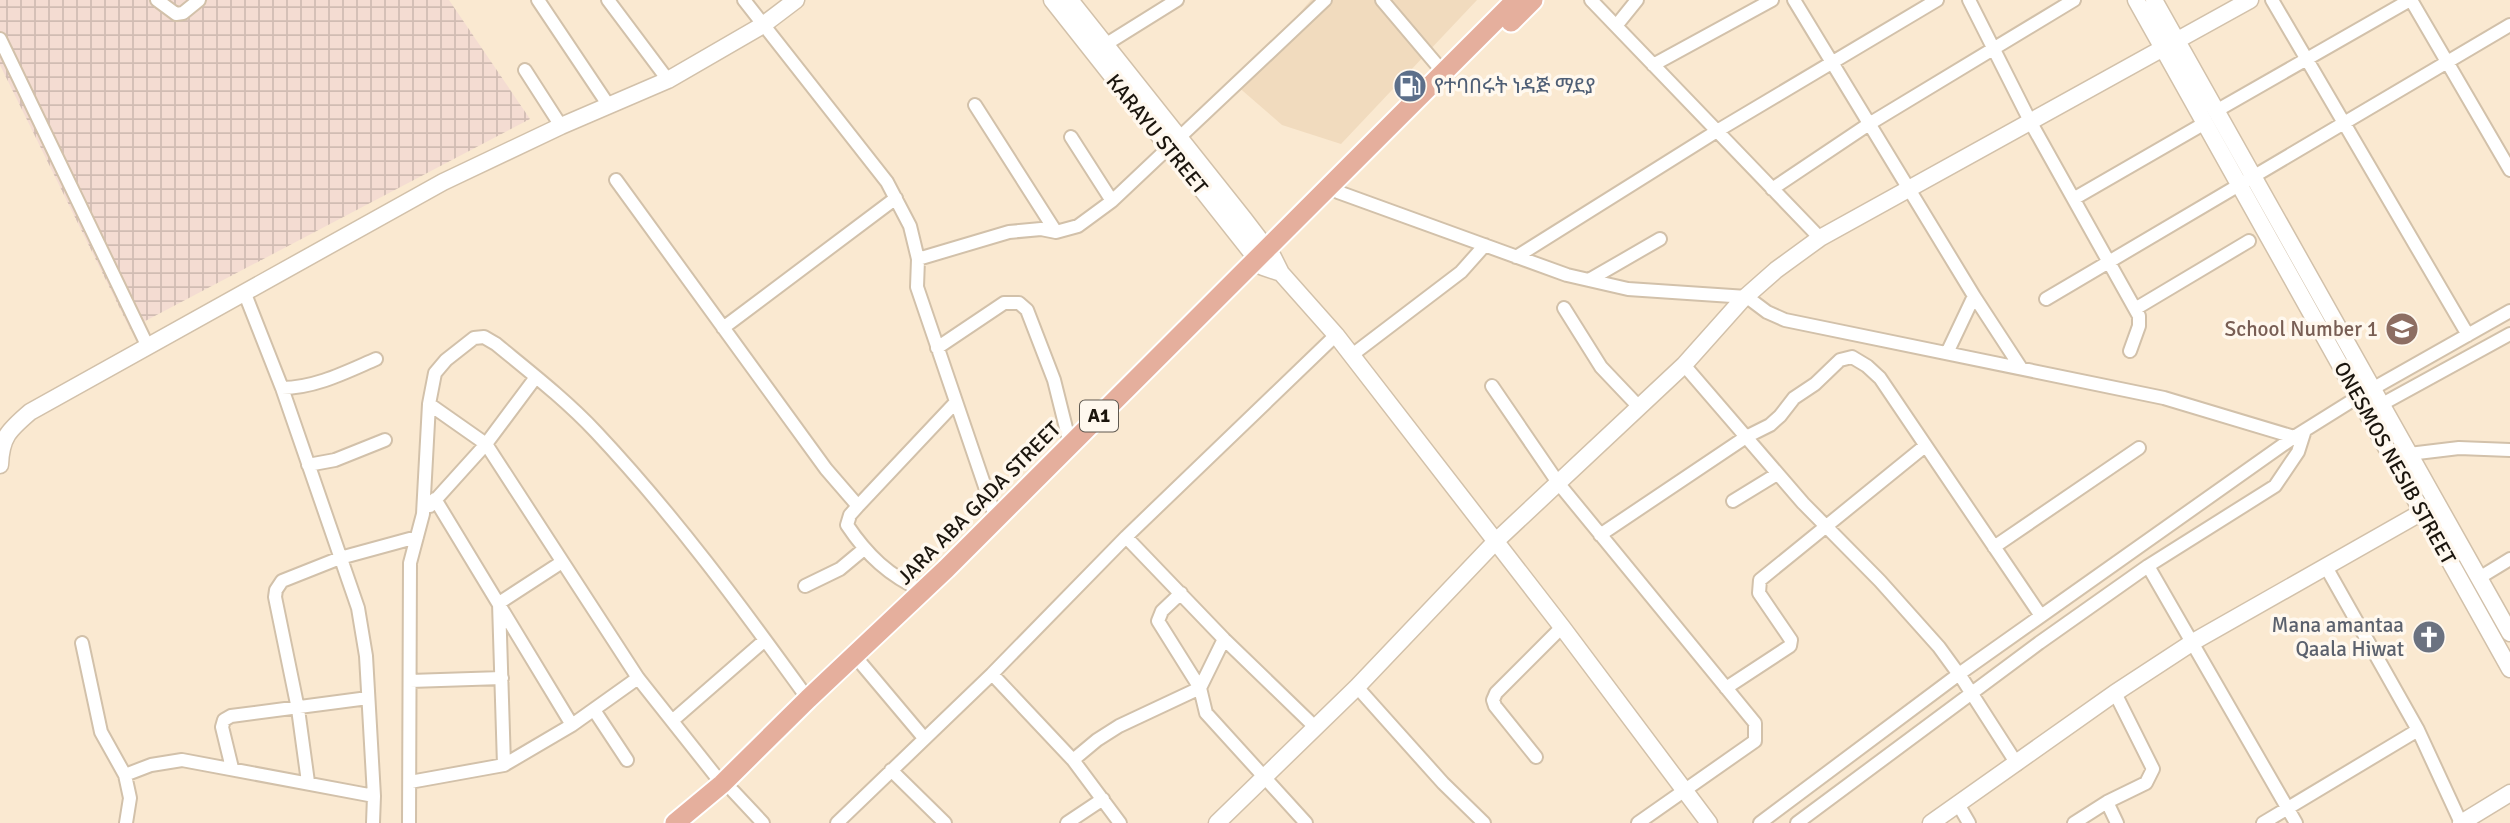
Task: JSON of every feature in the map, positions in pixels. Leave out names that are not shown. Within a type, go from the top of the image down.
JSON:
[{"type":"main road","name":"JARA ABA GADA STREET","points":[[696,823],[808,699],[923,591],[1070,444],[1268,261],[1443,72],[1519,0]]},
{"type":"main road","name":"JARA ABA GADA STREET","points":[[675,823],[727,788],[860,662],[1338,192],[1519,0]]},
{"type":"street","points":[[157,0],[176,14],[183,13],[199,0]]},
{"type":"street","points":[[538,0],[608,106]]},
{"type":"street","points":[[608,0],[668,80]]},
{"type":"street","points":[[744,0],[887,182],[910,226],[918,259],[918,287],[996,519]]},
{"type":"street","points":[[0,466],[1,449],[8,431],[30,412],[443,182],[561,126],[668,80],[763,25],[796,0]]},
{"type":"street","name":"KARAYU STREET","points":[[1052,0],[1099,49],[1268,261],[1352,355],[1709,823]]},
{"type":"street","name":"KARAYU STREET","points":[[1070,0],[1099,49]]},
{"type":"street","points":[[1099,49],[1177,0]]},
{"type":"street","points":[[918,259],[1009,232],[1041,229],[1056,232],[1078,226],[1112,201],[1325,0]]},
{"type":"street","points":[[1382,0],[1443,72]]},
{"type":"street","points":[[1591,0],[1820,238]]},
{"type":"street","points":[[1616,26],[1637,0]]},
{"type":"street","points":[[1653,65],[1772,0]]},
{"type":"street","points":[[1794,0],[1974,296],[2021,368]]},
{"type":"street","points":[[1516,257],[1717,131],[1937,0]]},
{"type":"street","points":[[1969,0],[2031,122],[2139,316],[2139,326],[2130,351]]},
{"type":"street","points":[[1772,189],[1870,124],[2074,0]]},
{"type":"street","name":"ONESMOS NESIB STREET","points":[[2136,0],[2170,45],[2374,409],[2422,512],[2510,669]]},
{"type":"street","name":"ONESMOS NESIB STREET","points":[[2154,0],[2170,45]]},
{"type":"street","points":[[1216,823],[1357,687],[1496,541],[1684,365],[1744,299],[1776,270],[1820,238],[2250,0]]},
{"type":"street","points":[[2272,0],[2468,335]]},
{"type":"street","points":[[2075,198],[2411,0],[2510,170]]},
{"type":"street","points":[[2046,299],[2510,24]]},
{"type":"street","points":[[0,38],[148,346]]},
{"type":"street","points":[[525,70],[561,126]]},
{"type":"street","points":[[975,105],[1056,232]]},
{"type":"street","points":[[1071,137],[1112,201]]},
{"type":"street","points":[[616,180],[826,469],[858,506]]},
{"type":"street","points":[[1338,192],[1567,275],[1628,289],[1744,299],[1785,320],[2164,398],[2300,433]]},
{"type":"street","points":[[723,328],[896,198]]},
{"type":"street","points":[[1589,280],[1660,239]]},
{"type":"street","points":[[2135,309],[2249,241]]},
{"type":"street","points":[[1352,355],[1461,272],[1485,245]]},
{"type":"street","points":[[245,294],[282,388],[358,608],[366,656],[374,796],[373,823]]},
{"type":"street","points":[[1947,353],[1974,296]]},
{"type":"street","points":[[937,348],[1004,303],[1019,303],[1027,310],[1054,380],[1070,444]]},
{"type":"street","points":[[1564,308],[1601,367],[1639,407]]},
{"type":"street","points":[[1760,823],[1959,674],[2300,433],[2365,393],[2510,312]]},
{"type":"street","points":[[2374,409],[2510,334]]},
{"type":"street","points":[[837,823],[992,674],[1126,537],[1336,335]]},
{"type":"street","points":[[409,823],[410,563],[423,514],[429,404],[435,373],[446,360],[474,338],[484,337],[496,344],[595,431],[673,519],[808,699]]},
{"type":"street","points":[[1600,534],[1745,437],[1770,425],[1794,398],[1815,384],[1840,360],[1852,357],[1880,378],[2041,616]]},
{"type":"street","points":[[282,388],[296,388],[326,380],[376,359]]},
{"type":"street","points":[[1684,365],[1777,474],[1939,647],[1972,692],[2017,764]]},
{"type":"street","points":[[423,514],[486,444],[536,377]]},
{"type":"street","points":[[1492,386],[1559,484],[1755,723],[1755,741],[1638,823]]},
{"type":"street","points":[[923,591],[903,582],[881,566],[864,549],[847,525],[850,515],[955,403]]},
{"type":"street","points":[[429,404],[486,444],[638,678],[727,788],[763,823]]},
{"type":"street","name":"ONESMOS NESIB STREET","points":[[2374,409],[2409,454],[2510,633]]},
{"type":"street","points":[[1797,823],[1972,692],[2148,566],[2275,486],[2298,452],[2300,433]]},
{"type":"street","points":[[308,465],[335,460],[386,440]]},
{"type":"street","points":[[1726,688],[1790,646],[1791,639],[1759,593],[1760,580],[1925,446]]},
{"type":"street","points":[[1994,547],[2139,448]]},
{"type":"street","points":[[2409,454],[2459,448],[2510,450]]},
{"type":"street","points":[[1733,501],[1777,474]]},
{"type":"street","points":[[435,499],[572,725]]},
{"type":"street","points":[[1931,823],[2115,693],[2193,642],[2422,512]]},
{"type":"street","points":[[308,782],[298,709],[275,597],[276,590],[282,581],[340,558],[417,537]]},
{"type":"street","points":[[1126,537],[1224,639],[1315,727]]},
{"type":"street","points":[[805,586],[840,569],[864,549]]},
{"type":"street","points":[[2479,578],[2510,559]]},
{"type":"street","points":[[499,603],[562,562]]},
{"type":"street","points":[[2148,566],[2296,823]]},
{"type":"street","points":[[2326,567],[2417,730],[2461,823],[2510,793]]},
{"type":"street","points":[[1181,593],[1162,611],[1158,621],[1199,688],[1206,713],[1306,823]]},
{"type":"street","points":[[499,603],[504,765]]},
{"type":"street","points":[[1536,757],[1493,700],[1496,693],[1562,627]]},
{"type":"street","points":[[1073,760],[1119,726],[1199,688],[1224,639]]},
{"type":"street","points":[[671,721],[765,640]]},
{"type":"street","points":[[82,643],[101,732],[125,775],[130,798],[126,823]]},
{"type":"street","points":[[860,662],[924,738]]},
{"type":"street","points":[[992,674],[1073,760],[1120,823]]},
{"type":"street","points":[[410,681],[502,678]]},
{"type":"street","points":[[410,782],[504,765],[572,725],[638,678]]},
{"type":"street","points":[[1357,687],[1443,783],[1484,823]]},
{"type":"street","points":[[2074,823],[2146,782],[2151,776],[2153,769],[2115,693]]},
{"type":"street","points":[[232,768],[222,727],[225,720],[232,716],[368,698]]},
{"type":"street","points":[[594,710],[627,760]]},
{"type":"street","points":[[2263,823],[2417,730]]},
{"type":"street","points":[[125,775],[151,765],[182,760],[374,796]]},
{"type":"street","points":[[891,770],[945,823]]},
{"type":"street","points":[[1067,823],[1103,799]]},
{"type":"street","points":[[2107,802],[2118,823]]},
{"type":"street","points":[[1958,804],[1969,823]]},
{"type":"shaded area","points":[[0,0],[449,0],[530,119],[130,329],[0,65]]},
{"type":"shaded area","points":[[1311,0],[1477,0],[1341,144],[1282,125],[1236,85]]},
{"type":"place","name":"የተባበሩት ነዳጅ ማደያ","points":[[1410,86]]},
{"type":"place","name":"School Number 1","points":[[2402,329]]},
{"type":"place","name":"Mana amantaa Qaala Hiwat","points":[[2429,637]]}]
